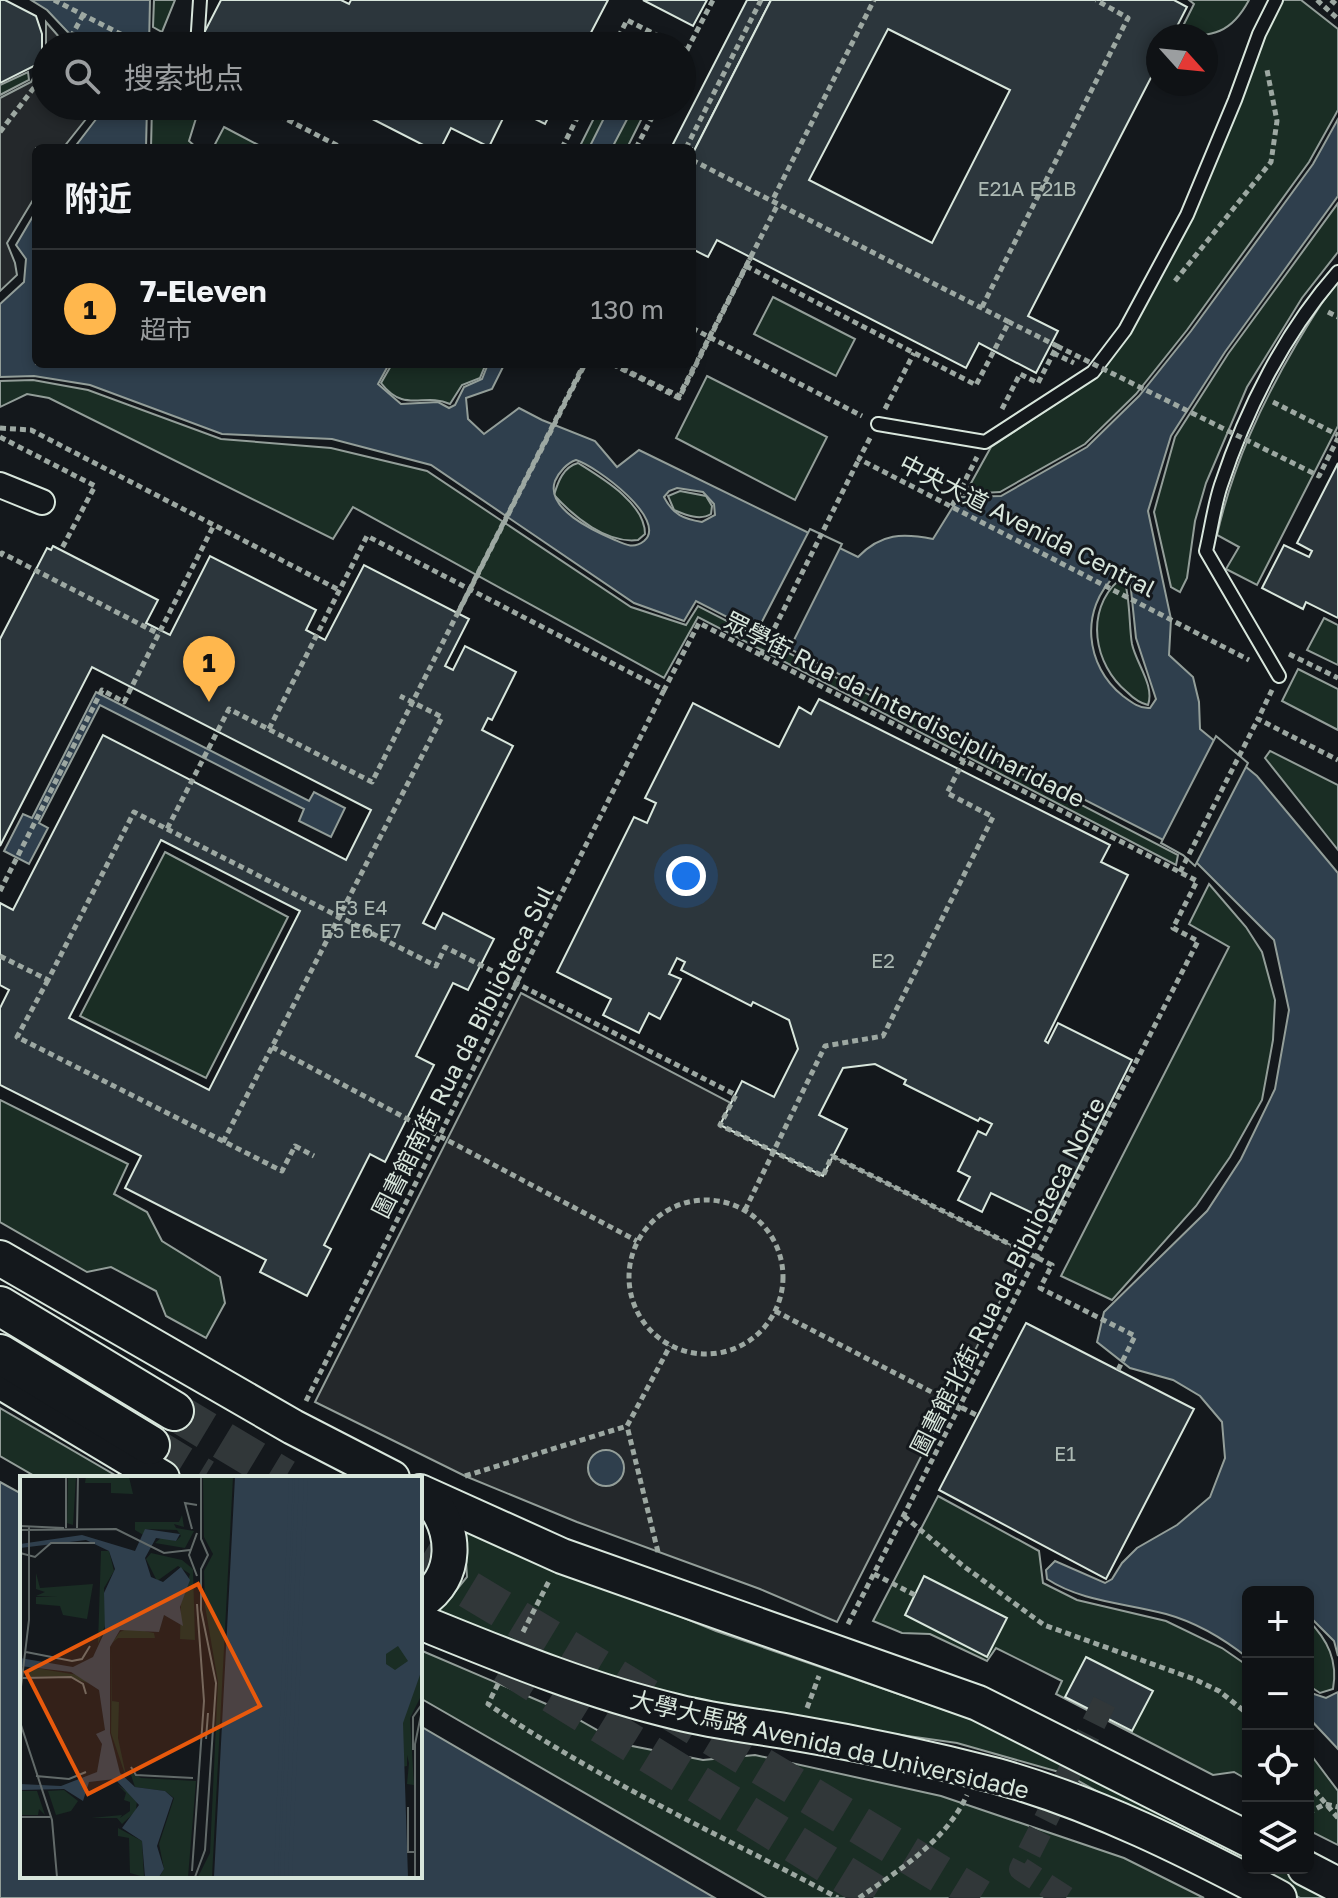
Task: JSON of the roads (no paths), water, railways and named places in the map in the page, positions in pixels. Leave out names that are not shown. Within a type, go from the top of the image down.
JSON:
[{"type":"main road","points":[[0,1258],[293,1427],[388,1476]]},
{"type":"main road","points":[[0,1306],[174,1411]]},
{"type":"main road","points":[[0,1354],[156,1461]]},
{"type":"main road","points":[[0,1381],[156,1461]]},
{"type":"main road","points":[[422,1600],[443,1578],[451,1550],[446,1521],[424,1494]]},
{"type":"main road","points":[[424,1494],[562,1556],[978,1703],[1242,1836]]},
{"type":"main road","name":"大學大馬路 Avenida da Universidade","points":[[422,1623],[510,1659],[633,1701],[975,1772],[1104,1812],[1170,1841],[1279,1898]]},
{"type":"main road","points":[[1314,1873],[1338,1885]]},
{"type":"street","points":[[0,485],[42,502]]},
{"type":"lane","points":[[198,32],[200,0]]},
{"type":"lane","points":[[878,424],[985,442],[1093,372],[1125,330],[1187,215],[1259,34],[1276,0]]},
{"type":"lane","points":[[1279,676],[1206,551],[1220,488],[1258,394],[1313,304],[1338,272]]},
{"type":"water","points":[[31,0],[150,0],[149,32],[68,32],[47,10]]},
{"type":"water","points":[[1338,119],[1338,196],[1225,352],[1171,436],[1148,511],[1171,619],[1169,655],[1193,677],[1199,702],[1200,729],[1257,776],[1338,873],[1338,1656],[1334,1641],[1314,1621],[1314,1586],[1242,1586],[1242,1654],[1209,1632],[1177,1617],[1075,1593],[1047,1579],[1046,1570],[1055,1561],[1105,1583],[1112,1579],[1137,1548],[1177,1525],[1210,1497],[1225,1458],[1222,1422],[1200,1396],[1173,1380],[1130,1368],[1097,1342],[1104,1312],[1207,1211],[1241,1159],[1275,1089],[1289,1010],[1274,940],[1185,851],[696,601],[684,621],[634,603],[431,465],[332,439],[222,434],[90,385],[34,376],[0,377],[0,304],[24,282],[26,259],[16,245],[32,218],[32,368],[387,368],[378,384],[401,404],[438,402],[449,408],[455,405],[464,387],[482,379],[486,368],[502,368],[492,389],[466,398],[468,419],[484,434],[519,408],[595,441],[617,467],[639,450],[858,557],[884,539],[912,536],[933,539],[959,497],[1001,496],[1087,447],[1139,396],[1191,331],[1313,164]],"holes":[[[576,460],[599,472],[627,495],[647,520],[649,532],[644,541],[633,546],[595,531],[573,518],[557,501],[555,481],[569,463]],[[677,488],[703,492],[714,504],[715,515],[702,522],[680,515],[664,497]],[[1116,575],[1124,575],[1130,580],[1136,638],[1156,699],[1150,708],[1132,703],[1110,684],[1094,653],[1091,637],[1096,604]]]},
{"type":"water","points":[[95,120],[147,120],[146,144],[77,144]]},
{"type":"water","points":[[603,120],[627,120],[614,144],[591,144]]},
{"type":"water","points":[[96,692],[309,801],[314,792],[345,808],[331,837],[299,821],[304,809],[100,705],[39,823],[48,828],[29,864],[4,851],[23,814],[32,818]]},
{"type":"water","points":[[606,1450],[619,1455],[624,1468],[619,1481],[606,1486],[593,1481],[588,1468],[593,1455]]},
{"type":"water","points":[[0,1482],[20,1493],[20,1878],[422,1878],[422,1727],[715,1898],[0,1898]]},
{"type":"water","points":[[1338,1692],[1338,1749],[1314,1723],[1314,1694],[1326,1698]]},
{"type":"tunnel","points":[[174,1411],[282,1476]]},
{"type":"tunnel","points":[[150,1445],[201,1476]]},
{"type":"tunnel","points":[[422,1561],[980,1898]]},
{"type":"tunnel","points":[[504,1664],[882,1898]]},
{"type":"tunnel","points":[[1066,1898],[1021,1869],[1108,1695]]},
{"type":"place","name":"7-Eleven","points":[[209,702]]}]
